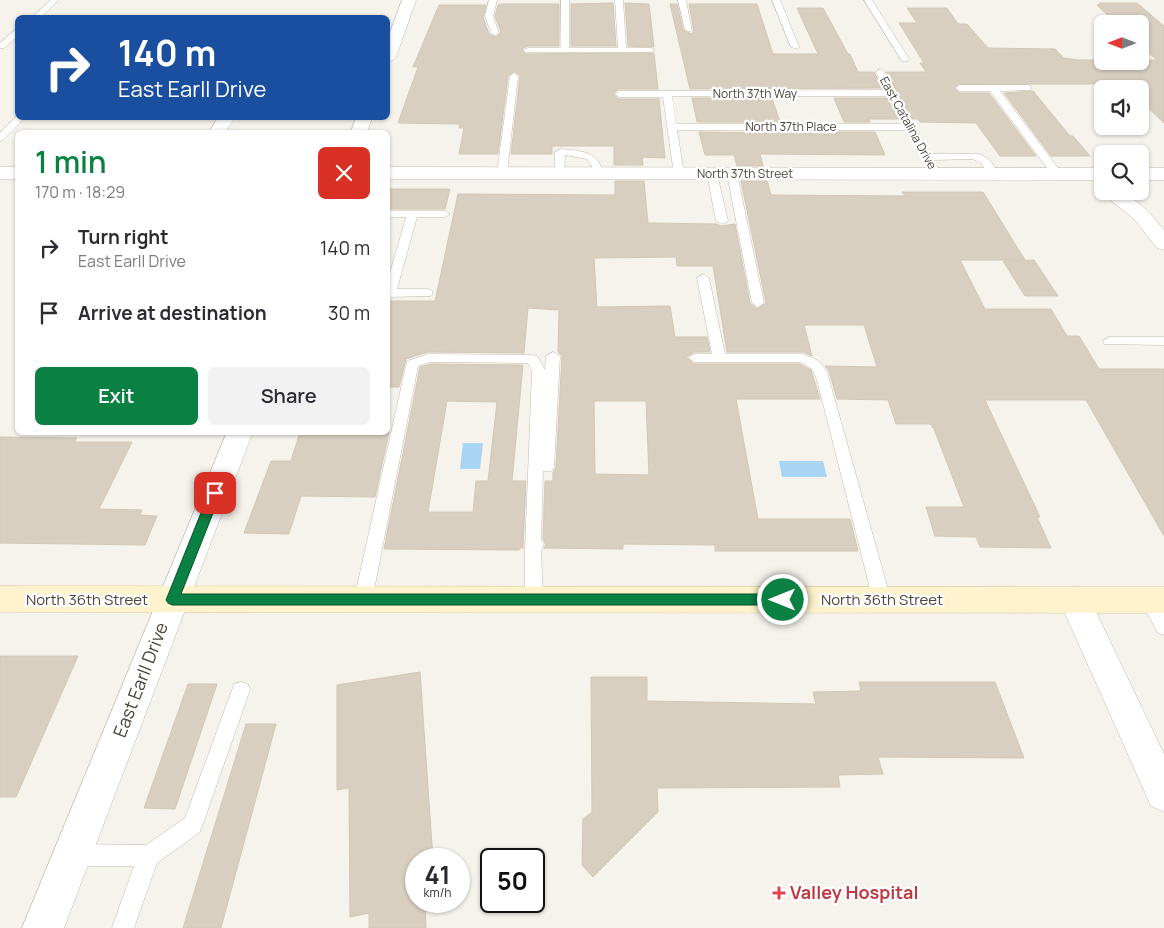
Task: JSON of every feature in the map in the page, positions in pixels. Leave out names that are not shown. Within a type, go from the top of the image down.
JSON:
[{"type":"main road","name":"North 36th Street","points":[[0,599],[1156,600]]},
{"type":"street","points":[[390,52],[409,0]]},
{"type":"street","points":[[0,173],[15,173]]},
{"type":"street","name":"North 37th Street","points":[[390,173],[1057,174],[1094,177]]},
{"type":"street","points":[[1149,174],[1164,174]]},
{"type":"street","points":[[1122,200],[1141,216],[1164,244]]},
{"type":"street","name":"East Earll Drive","points":[[43,928],[239,435]]},
{"type":"street","points":[[1075,600],[1164,794]]},
{"type":"lane","points":[[38,15],[55,0]]},
{"type":"lane","points":[[492,0],[489,16],[495,32]]},
{"type":"lane","points":[[565,50],[566,0]]},
{"type":"lane","points":[[618,0],[622,50]]},
{"type":"lane","points":[[682,0],[689,30]]},
{"type":"lane","points":[[776,0],[795,47]]},
{"type":"lane","points":[[868,0],[905,59]]},
{"type":"lane","points":[[1,46],[15,34]]},
{"type":"lane","points":[[1,46],[15,46]]},
{"type":"lane","points":[[528,50],[651,50]]},
{"type":"lane","name":"East Catalina Drive","points":[[880,72],[936,174]]},
{"type":"lane","points":[[502,173],[514,76]]},
{"type":"lane","points":[[960,88],[1028,88]]},
{"type":"lane","points":[[993,88],[1057,174]]},
{"type":"lane","name":"North 37th Way","points":[[619,94],[891,93]]},
{"type":"lane","points":[[666,94],[679,174]]},
{"type":"lane","points":[[0,138],[18,120]]},
{"type":"lane","name":"North 37th Place","points":[[672,127],[910,127]]},
{"type":"lane","points":[[926,157],[975,156],[985,161],[994,174]]},
{"type":"lane","points":[[712,174],[722,222]]},
{"type":"lane","points":[[732,174],[758,303]]},
{"type":"lane","points":[[390,214],[445,214]]},
{"type":"lane","points":[[390,290],[412,214]]},
{"type":"lane","points":[[703,278],[719,358]]},
{"type":"lane","points":[[390,293],[427,293]]},
{"type":"lane","points":[[1109,341],[1164,341]]},
{"type":"lane","points":[[533,551],[542,525],[554,356]]},
{"type":"lane","points":[[363,600],[412,364],[429,358],[532,359],[539,371],[533,551],[534,600]]},
{"type":"lane","points":[[695,358],[803,358],[812,360],[818,367],[824,380],[882,600]]},
{"type":"lane","points":[[1156,600],[1164,628]]},
{"type":"lane","points":[[72,855],[148,856],[193,825],[240,690]]},
{"type":"lane","points":[[124,928],[148,856]]},
{"type":"water","points":[[463,443],[483,443],[480,469],[460,469]]},
{"type":"water","points":[[779,461],[823,461],[827,477],[782,477]]},
{"type":"building","points":[[613,3],[616,46],[571,46],[571,4]]},
{"type":"building","points":[[625,3],[649,4],[654,47],[628,46]]},
{"type":"building","points":[[1099,3],[1137,3],[1164,26],[1164,123],[1149,109],[1149,80],[1094,80],[1094,84],[959,84],[954,88],[960,93],[989,93],[1036,156],[1000,156],[976,123],[920,122],[918,119],[912,119],[886,72],[926,72],[920,63],[924,63],[899,23],[917,23],[907,8],[947,8],[958,24],[967,24],[988,48],[1055,49],[1064,58],[1094,60],[1094,70],[1149,70],[1149,60],[1157,60],[1149,53],[1149,15],[1108,15],[1097,5],[1101,5]]},
{"type":"building","points":[[559,4],[559,46],[528,46],[522,49],[525,54],[654,53],[658,89],[619,89],[613,94],[619,99],[659,99],[665,158],[642,157],[643,165],[614,165],[614,146],[552,146],[552,154],[511,154],[520,76],[514,71],[508,76],[498,154],[459,154],[464,128],[459,128],[460,124],[398,123],[418,67],[413,67],[439,5],[486,5],[483,17],[489,34],[496,37],[501,32],[495,16],[498,5]]},
{"type":"building","points":[[670,4],[677,4],[683,30],[691,34],[694,32],[689,4],[757,4],[773,54],[818,54],[797,8],[823,8],[848,54],[850,54],[858,72],[874,72],[883,88],[690,89]]},
{"type":"building","points":[[1033,91],[1070,136],[1073,136],[1090,156],[1051,156],[1004,93]]},
{"type":"building","points":[[692,98],[772,98],[780,122],[697,122]]},
{"type":"building","points":[[834,98],[888,98],[899,119],[869,119],[870,122],[844,122]]},
{"type":"building","points":[[699,132],[836,134],[836,132],[875,132],[885,155],[760,154],[763,166],[737,166],[734,155],[705,155]]},
{"type":"building","points":[[615,181],[644,181],[648,223],[717,224],[721,226],[735,224],[750,303],[757,309],[766,303],[741,181],[767,181],[771,195],[905,196],[902,192],[983,192],[1025,260],[960,260],[985,309],[1051,309],[1067,336],[1079,336],[1099,369],[1164,369],[1164,536],[1086,400],[985,400],[1040,517],[1037,517],[1051,548],[980,547],[976,537],[935,536],[926,507],[964,507],[934,429],[930,424],[896,424],[888,400],[837,399],[829,371],[825,366],[877,367],[864,325],[804,325],[812,356],[803,352],[727,352],[713,266],[677,266],[676,257],[594,258],[597,307],[670,306],[675,337],[707,337],[710,352],[695,352],[686,357],[694,364],[800,364],[811,370],[820,399],[736,399],[758,519],[850,519],[858,551],[715,551],[715,545],[623,544],[623,549],[544,548],[546,545],[543,539],[545,481],[553,481],[553,472],[556,467],[562,356],[558,352],[559,310],[528,308],[524,353],[428,352],[406,359],[399,387],[390,387],[390,301],[435,301],[458,194],[615,195]],"holes":[[[594,401],[646,401],[649,475],[595,474]]]},
{"type":"building","points":[[390,189],[450,189],[445,209],[390,209]]},
{"type":"building","points":[[1034,260],[1058,296],[1025,296],[1003,261]]},
{"type":"building","points":[[430,364],[523,365],[512,481],[526,481],[523,548],[519,550],[384,549],[420,367]],"holes":[[[447,401],[497,402],[488,481],[476,481],[473,512],[428,512]]]},
{"type":"building","points":[[299,435],[388,435],[375,497],[301,496],[289,534],[244,533],[271,461],[291,461]]},
{"type":"building","points":[[0,437],[77,438],[74,442],[132,442],[99,509],[142,510],[140,515],[157,516],[145,545],[0,543]]},
{"type":"building","points":[[0,656],[78,656],[16,797],[0,797]]},
{"type":"building","points":[[420,672],[432,848],[405,848],[405,913],[425,913],[426,928],[369,928],[369,913],[350,917],[349,788],[337,790],[337,685]]},
{"type":"building","points":[[591,677],[647,677],[647,701],[816,704],[813,692],[861,691],[859,682],[995,682],[1024,758],[878,757],[883,774],[838,775],[840,787],[657,788],[658,812],[593,877],[582,865],[583,819],[592,812]]},
{"type":"building","points":[[188,684],[217,684],[175,809],[144,808]]},
{"type":"building","points":[[246,724],[276,724],[221,928],[183,928]]},
{"type":"place","name":"Valley Hospital","points":[[779,893]]},
{"type":"route","points":[[215,493],[172,600],[783,600]]}]
